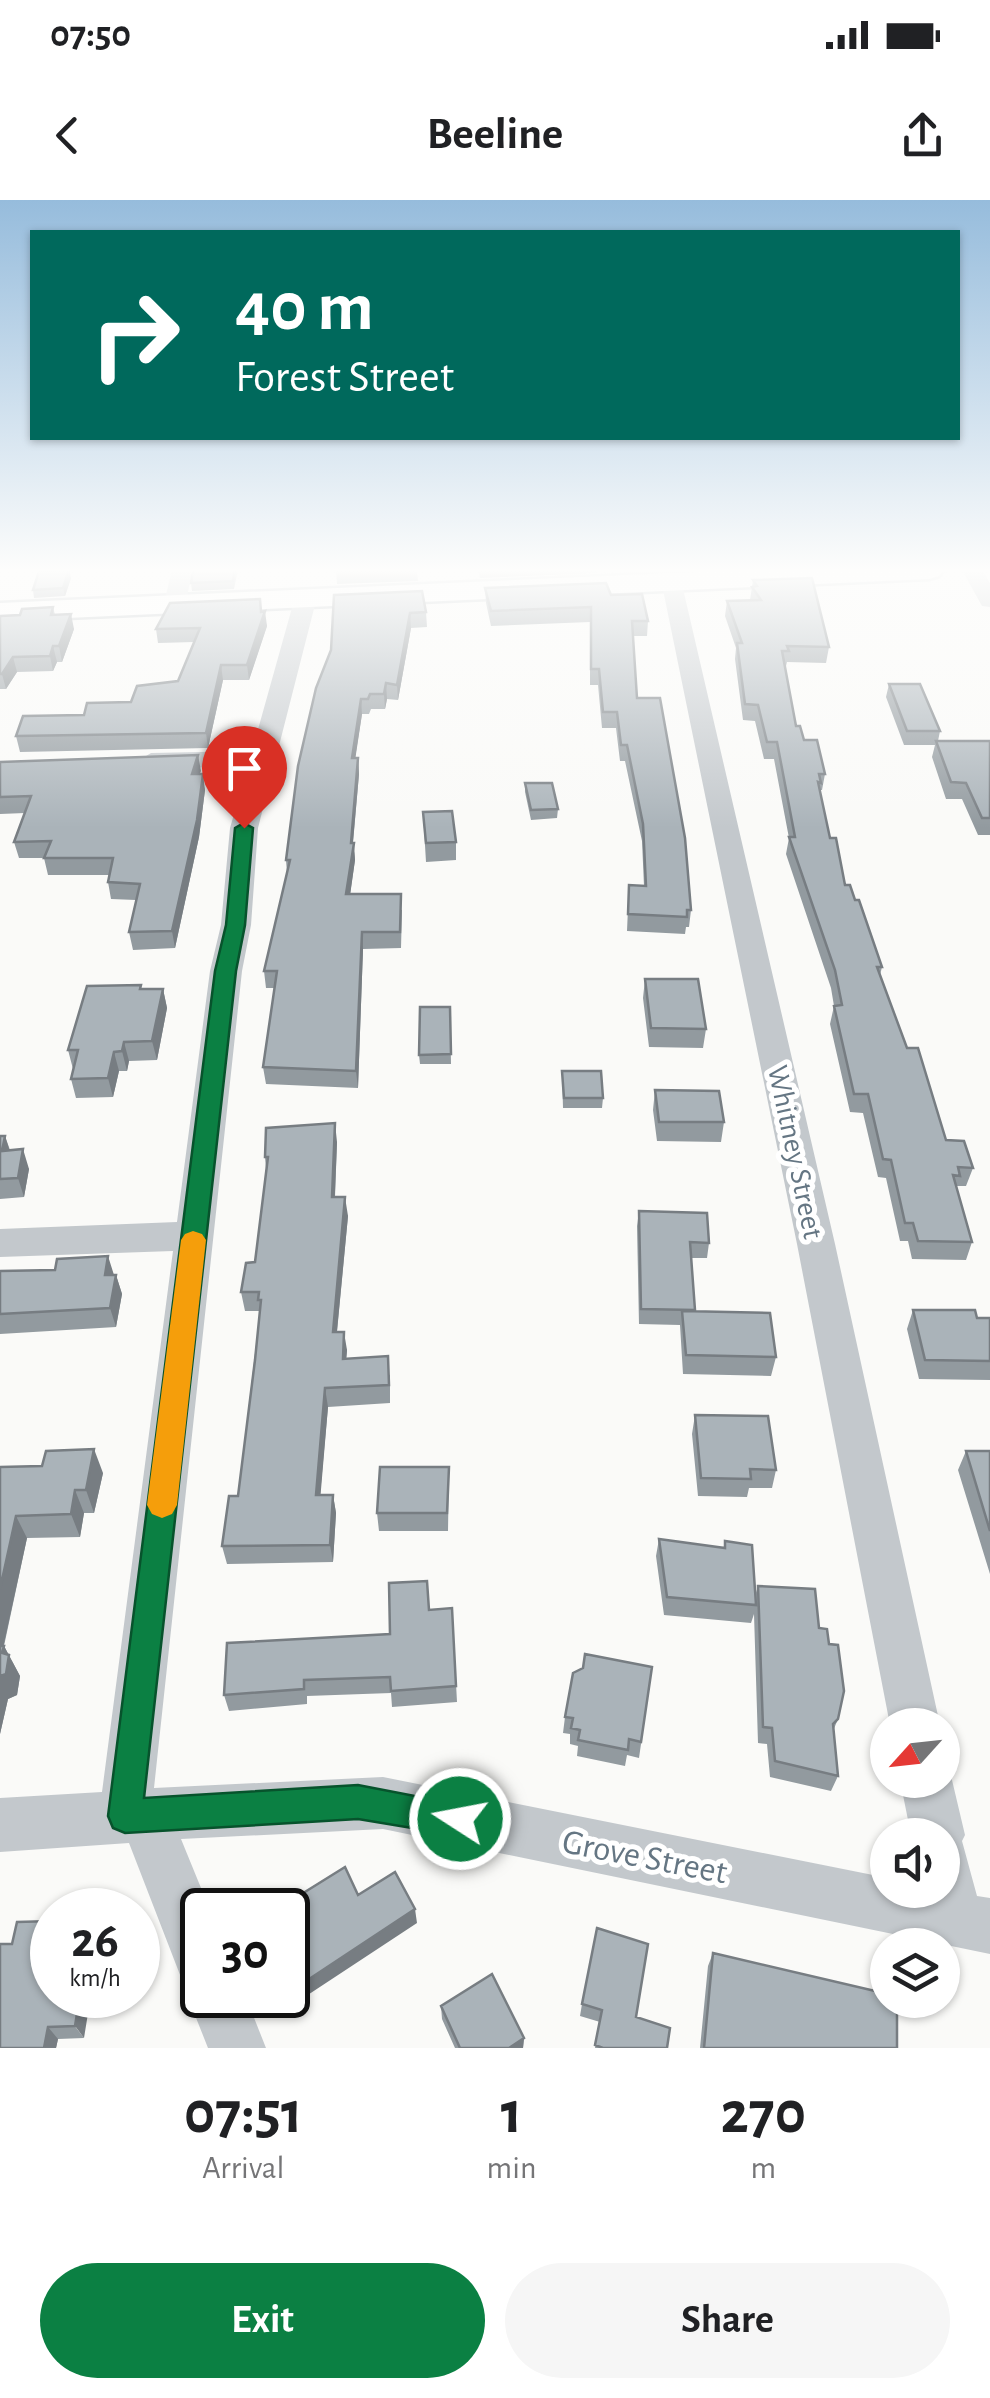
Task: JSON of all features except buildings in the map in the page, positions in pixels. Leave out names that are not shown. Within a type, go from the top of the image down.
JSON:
[{"type":"street","points":[[180,1913],[135,1816],[194,1236],[226,971],[236,925],[244,828],[289,656]]},
{"type":"street","name":"Whitney Street","points":[[688,656],[812,1224],[912,1708]]},
{"type":"street","points":[[126,762],[260,758]]},
{"type":"street","points":[[0,1242],[194,1236]]},
{"type":"street","name":"Grove Street","points":[[0,1824],[346,1802],[383,1804],[973,1922]]},
{"type":"street","points":[[960,1895],[973,1922]]},
{"type":"street","points":[[225,2018],[237,2048]]},
{"type":"slow traffic","points":[[162,1505],[193,1240]]},
{"type":"route","points":[[244,828],[236,925],[226,971],[125,1816],[358,1802],[460,1819]]}]
